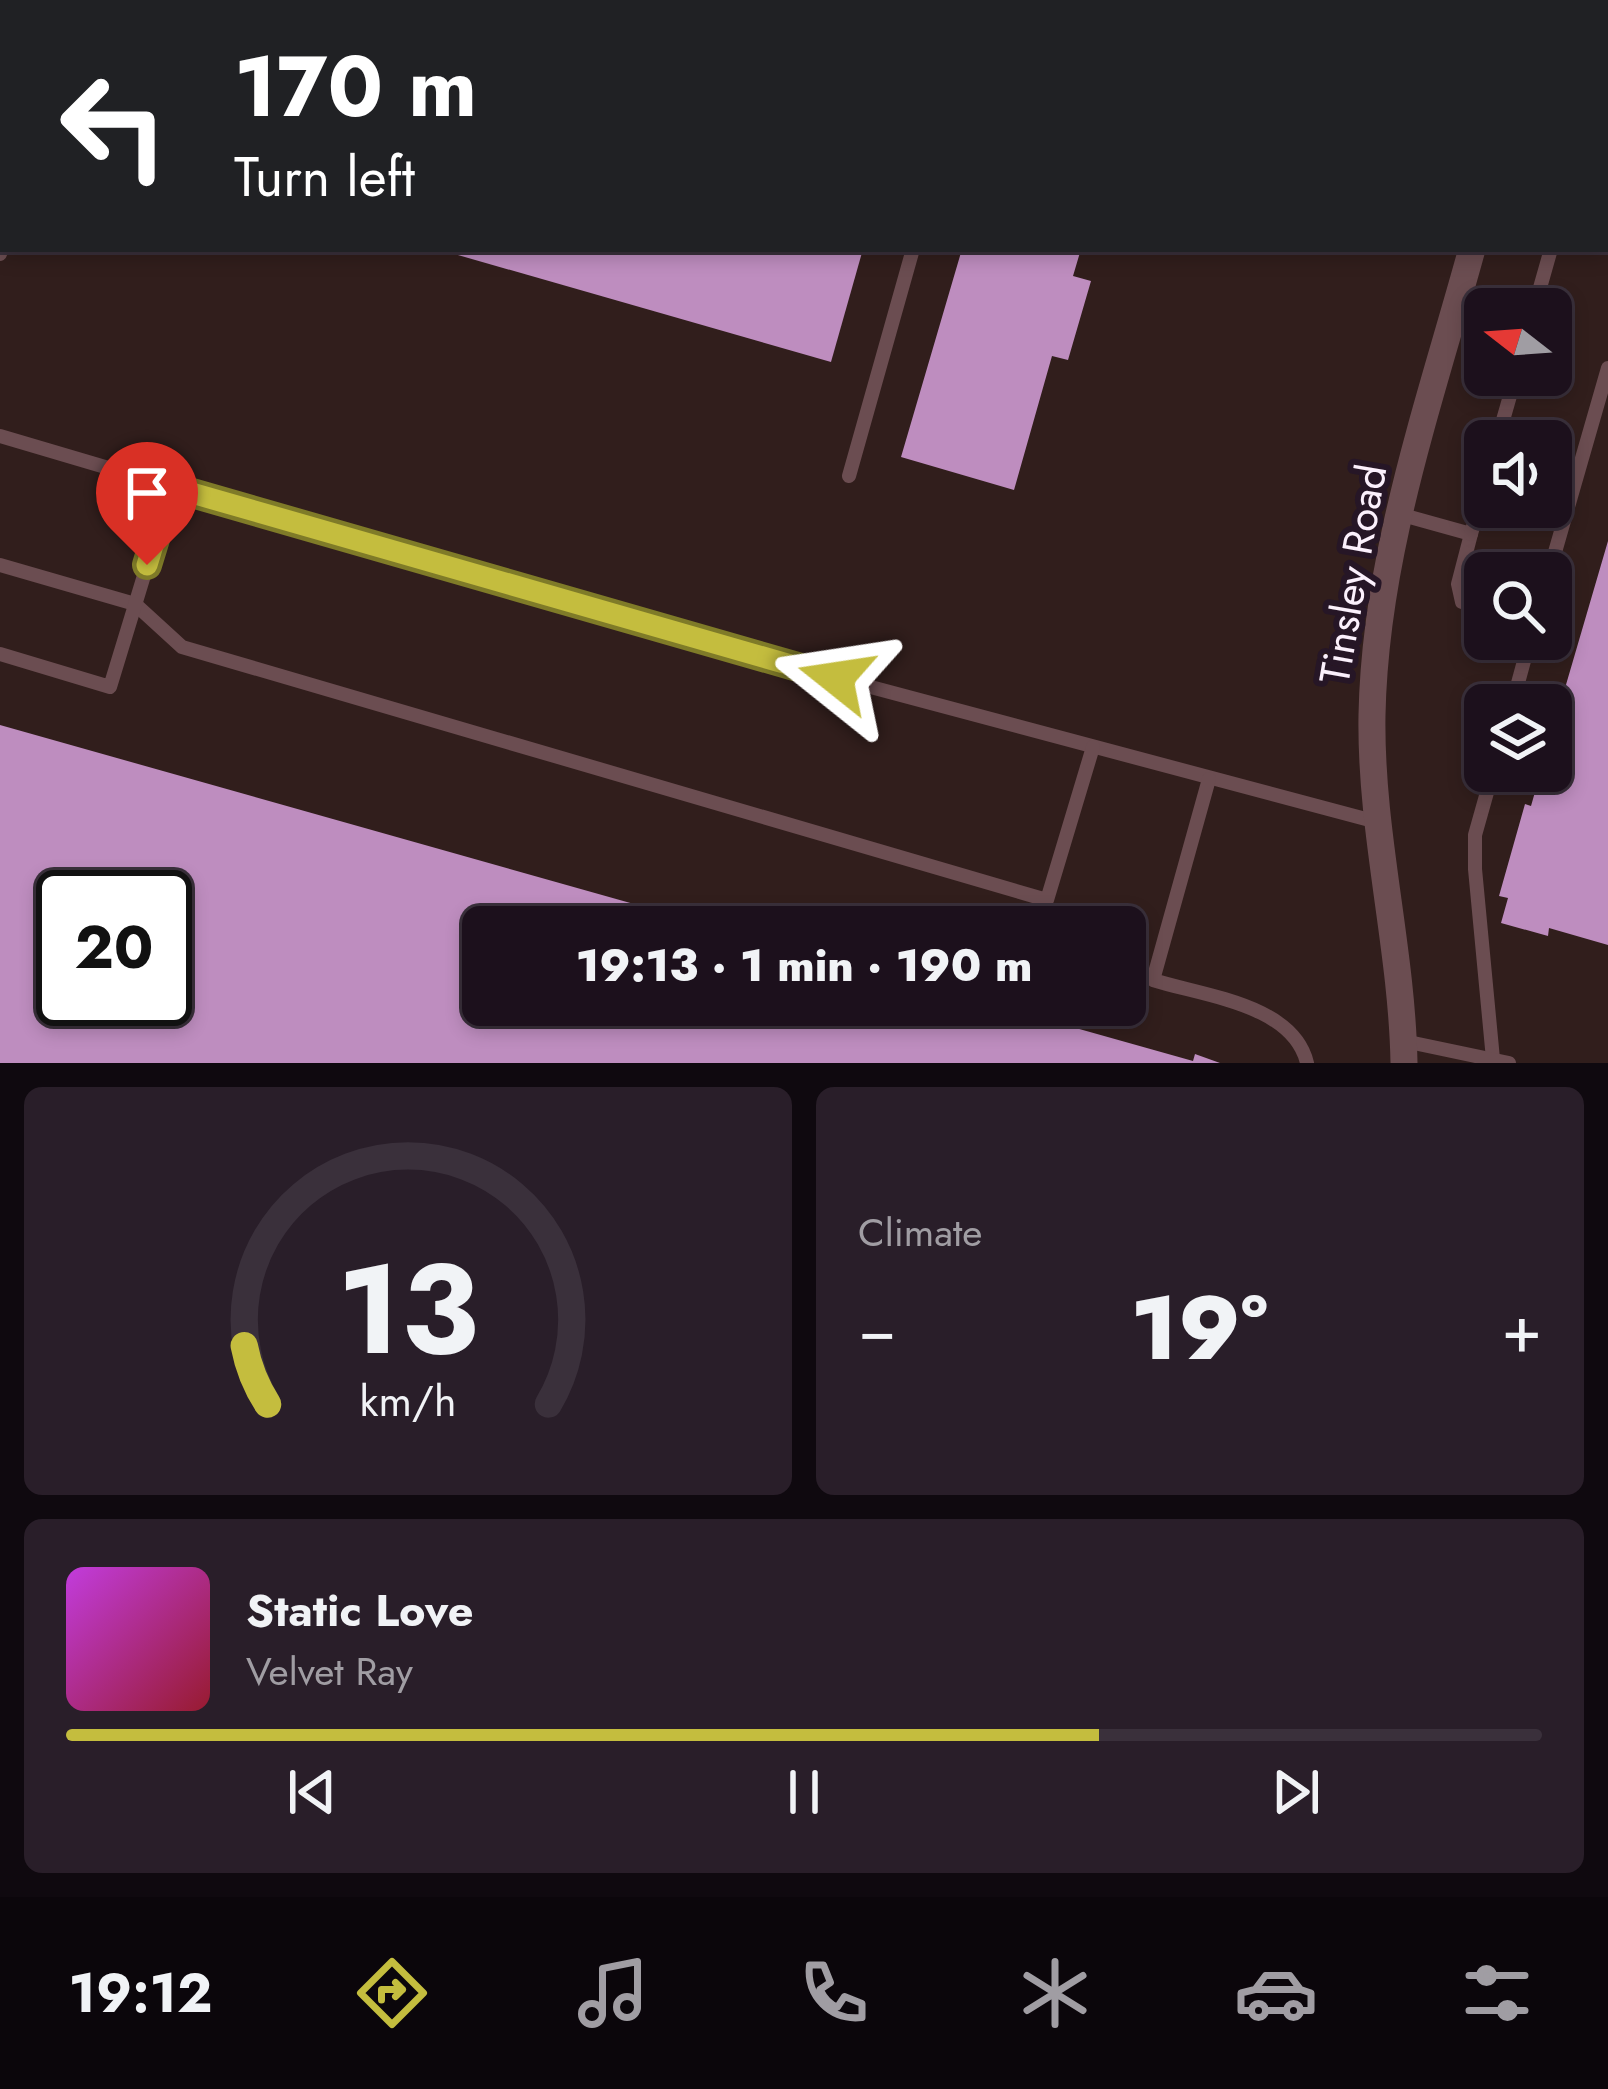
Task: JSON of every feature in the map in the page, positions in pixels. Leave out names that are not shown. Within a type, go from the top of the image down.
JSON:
[{"type":"street","name":"Tinsley Road","points":[[1404,1052],[1377,822],[1372,718],[1377,638],[1399,514],[1471,252]]},
{"type":"lane","points":[[849,476],[912,252]]},
{"type":"lane","points":[[1540,288],[1550,252]]},
{"type":"lane","points":[[1556,552],[1608,368]]},
{"type":"lane","points":[[0,436],[664,632],[1377,822]]},
{"type":"lane","points":[[0,654],[110,687],[171,487]]},
{"type":"lane","points":[[1399,514],[1471,534]]},
{"type":"lane","points":[[1466,552],[1473,528]]},
{"type":"lane","points":[[1464,561],[1458,584],[1464,603]]},
{"type":"lane","points":[[0,565],[136,604],[182,647],[1048,901],[1094,747]]},
{"type":"lane","points":[[1209,779],[1153,980],[1285,1024],[1302,1042],[1307,1063]]},
{"type":"lane","points":[[1487,792],[1475,835],[1475,869],[1493,1059]]},
{"type":"lane","points":[[1404,1052],[1509,1063]]},
{"type":"shaded area","points":[[0,252],[1608,252],[1608,1063],[0,1063]]},
{"type":"building","points":[[447,252],[862,252],[831,362]]},
{"type":"building","points":[[961,252],[1080,252],[1073,276],[1091,281],[1068,360],[1052,356],[1014,490],[901,457]]},
{"type":"building","points":[[1608,541],[1608,945],[1549,928],[1548,936],[1501,923],[1508,898],[1499,896],[1525,804],[1531,806],[1535,792],[1572,792],[1572,684],[1566,684]]},
{"type":"building","points":[[0,725],[641,906],[462,906],[462,1026],[1069,1026],[1193,1061],[1195,1054],[1220,1063],[0,1063]]},
{"type":"route","points":[[147,565],[171,487],[836,678]]}]
